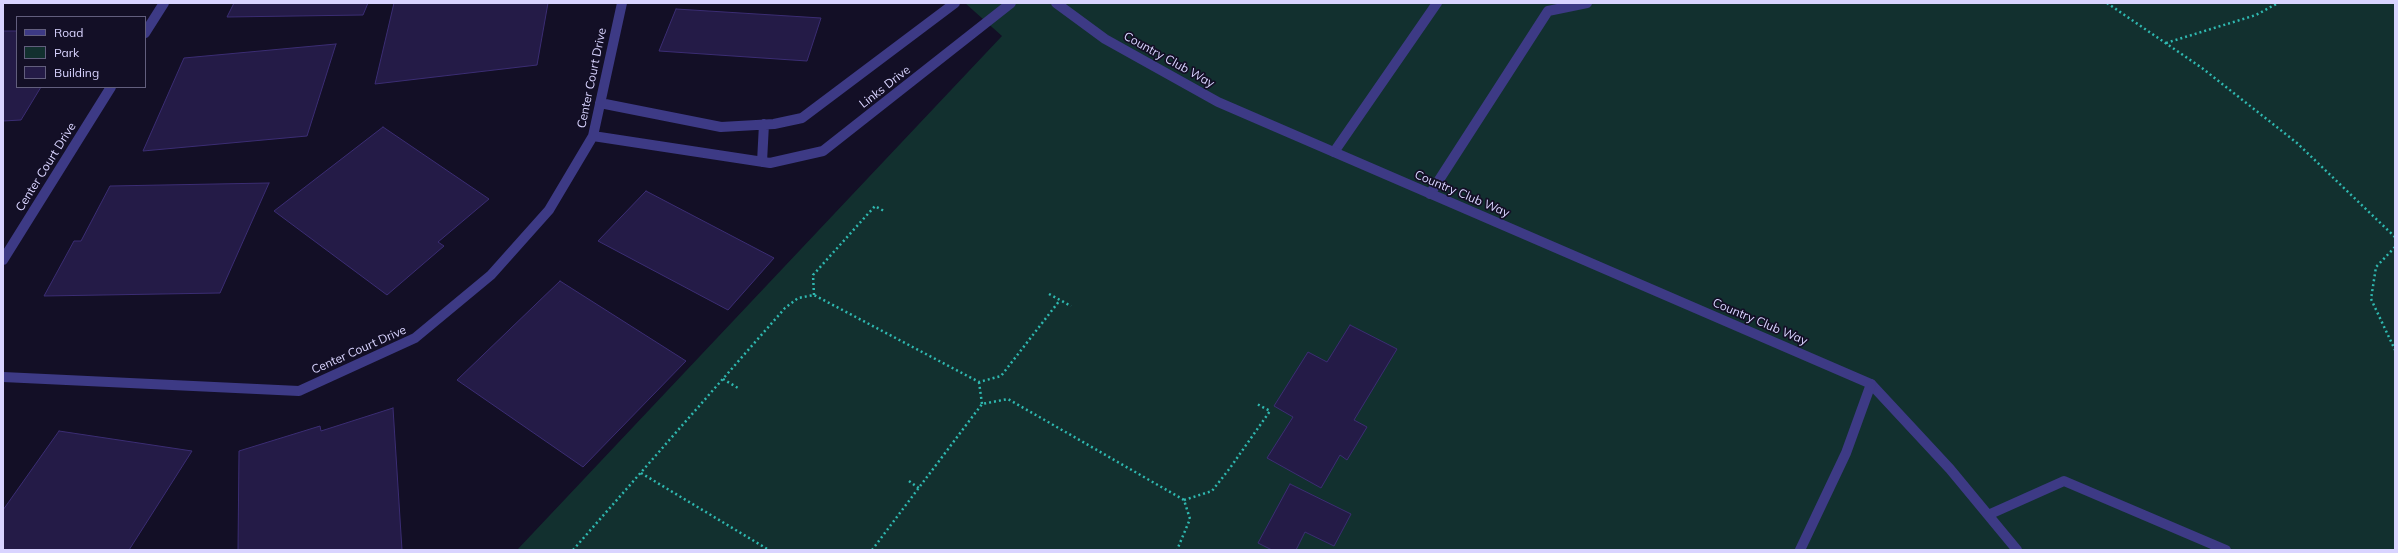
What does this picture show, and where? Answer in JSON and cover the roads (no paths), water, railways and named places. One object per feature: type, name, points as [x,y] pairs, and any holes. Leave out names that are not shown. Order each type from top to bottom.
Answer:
[{"type":"street","points":[[146,31],[164,3]]},
{"type":"street","name":"Center Court Drive","points":[[3,377],[299,391],[415,338],[491,275],[548,210],[592,136],[622,3]]},
{"type":"street","name":"Links Drive","points":[[600,103],[721,127],[764,124],[802,118],[956,3]]},
{"type":"street","name":"Links Drive","points":[[592,136],[770,163],[823,151],[1011,3]]},
{"type":"street","name":"Country Club Way","points":[[1056,3],[1105,38],[1218,102],[1871,384]]},
{"type":"street","points":[[1334,152],[1436,3]]},
{"type":"street","points":[[1430,194],[1549,7],[1587,3]]},
{"type":"street","name":"Center Court Drive","points":[[3,260],[110,88]]},
{"type":"street","points":[[762,162],[764,124]]},
{"type":"street","points":[[1800,550],[1846,453],[1871,384],[1950,469],[2017,550]]},
{"type":"street","points":[[1988,515],[2064,481],[2226,550]]}]
